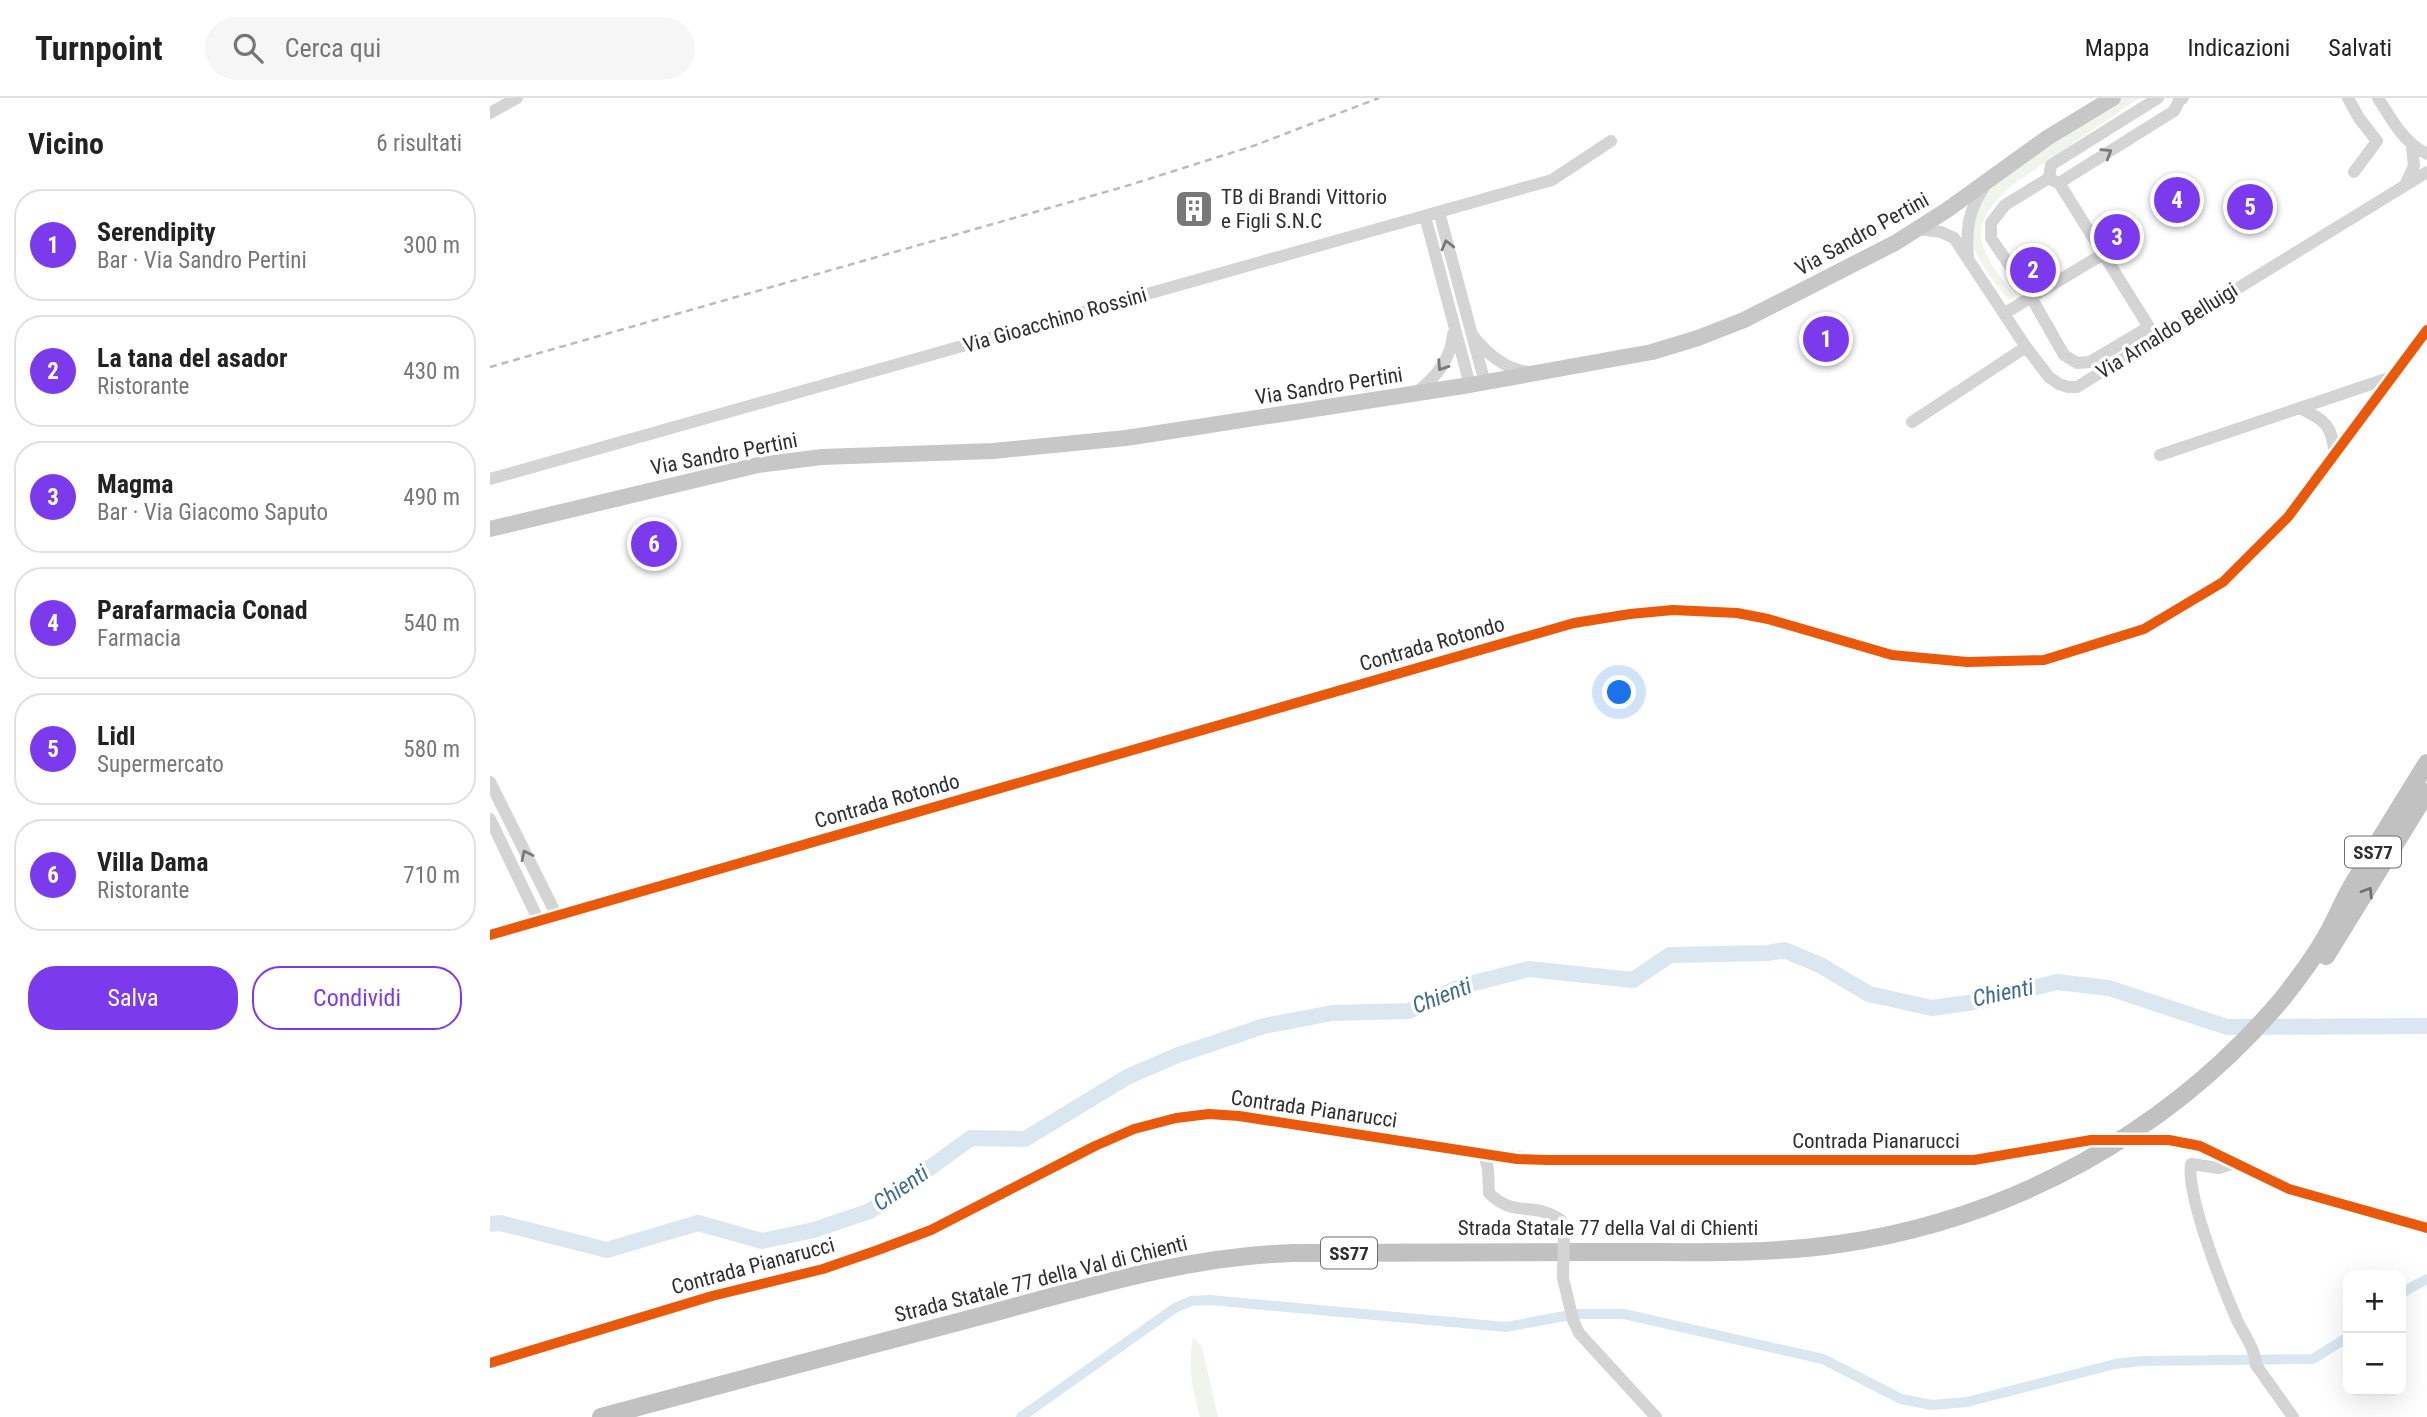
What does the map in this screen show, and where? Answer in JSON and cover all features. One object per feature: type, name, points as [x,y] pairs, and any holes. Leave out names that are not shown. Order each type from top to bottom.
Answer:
[{"type":"highway","name":"Strada Statale 77 della Val di Chienti","points":[[2326,946],[2348,892],[2427,763]]},
{"type":"highway","name":"Strada Statale 77 della Val di Chienti","points":[[601,1417],[1142,1273],[1228,1258],[1294,1253],[1754,1250],[1826,1245],[1883,1237],[1964,1215],[2018,1195],[2077,1167],[2154,1118],[2256,1036],[2294,1001],[2326,946],[2427,792]]},
{"type":"highway","name":"Strada Statale 77 della Val di Chienti","points":[[644,1417],[1146,1283],[1239,1267],[1294,1264],[1706,1262],[1792,1259],[1839,1255],[1927,1238],[1968,1226],[2034,1200],[2122,1153],[2193,1103],[2256,1036]]},
{"type":"main road","name":"Via Sandro Pertini","points":[[490,529],[758,465],[793,460],[1054,446],[1126,438],[1477,384],[1652,352],[1744,320],[1895,243],[1947,210],[2047,138],[2113,98]]},
{"type":"street","points":[[490,113],[517,98]]},
{"type":"street","points":[[2158,98],[2051,165],[2054,181],[2149,327],[2090,362],[2077,363],[2064,355],[2031,297],[1991,238],[1991,223],[2005,205],[2054,181],[2174,111],[2177,99]]},
{"type":"street","points":[[2348,98],[2377,141],[2354,172]]},
{"type":"street","points":[[2378,98],[2395,127],[2412,147],[2427,154]]},
{"type":"street","name":"Via Gioacchino Rossini","points":[[490,479],[1552,180],[1611,141]]},
{"type":"street","points":[[2406,183],[2414,166],[2412,147]]},
{"type":"street","name":"Via Arnaldo Belluigi","points":[[1947,210],[1954,238],[2026,347],[2049,377],[2059,384],[2077,387],[2427,172]]},
{"type":"street","name":"Via Arnaldo Belluigi","points":[[1968,258],[1966,230],[1973,203],[1989,180]]},
{"type":"street","points":[[1947,210],[1958,216],[1966,230]]},
{"type":"street","points":[[1439,212],[1469,330],[1477,384]]},
{"type":"street","points":[[1425,216],[1454,330],[1477,384]]},
{"type":"street","points":[[1918,229],[1941,232],[1954,238]]},
{"type":"street","points":[[2005,313],[2103,254]]},
{"type":"street","points":[[1441,282],[1456,278]]},
{"type":"street","points":[[1415,394],[1434,379],[1448,358],[1454,330]]},
{"type":"street","points":[[1469,330],[1482,347],[1500,362],[1523,372],[1543,373]]},
{"type":"street","name":"Contrada Rotondo","points":[[490,935],[1585,621],[1673,610],[1710,611],[1768,619],[1892,654],[1967,662],[2044,660],[2144,629],[2223,582],[2288,517],[2427,330]]},
{"type":"street","points":[[1912,422],[2026,347]]},
{"type":"street","points":[[2160,455],[2393,377]]},
{"type":"street","points":[[2300,408],[2320,419],[2332,433],[2335,455]]},
{"type":"street","points":[[490,782],[557,916]]},
{"type":"street","points":[[490,819],[539,921]]},
{"type":"street","name":"Contrada Pianarucci","points":[[490,1363],[712,1296],[823,1269],[878,1250],[931,1230],[1133,1129],[1176,1118],[1209,1114],[1239,1116],[1517,1159],[1559,1161],[1974,1160],[2091,1140]]},
{"type":"street","points":[[2169,1140],[2200,1146],[2289,1189],[2427,1228]]},
{"type":"street","points":[[1484,1154],[1489,1193],[1497,1201],[1510,1209],[1548,1211],[1560,1220],[1564,1235],[1563,1278],[1573,1320],[1579,1333],[1657,1417]]},
{"type":"street","points":[[2235,1163],[2219,1168],[2191,1164],[2191,1188],[2237,1321],[2255,1360],[2293,1417]]},
{"type":"shaded area","points":[[2123,98],[2139,98],[2015,183],[1987,213],[1981,239],[1992,265],[2015,297],[2008,300],[1981,263],[1972,240],[1975,217],[1986,196],[2005,175],[2028,156]]},
{"type":"shaded area","points":[[1193,1337],[1202,1347],[1218,1417],[1200,1417],[1192,1377]]},
{"type":"waterway","name":"Chienti","points":[[490,1224],[500,1223],[607,1250],[698,1223],[762,1241],[814,1230],[870,1211],[971,1138],[1025,1139],[1127,1077],[1178,1055],[1264,1026],[1332,1013],[1409,1011],[1462,986],[1529,969],[1633,980],[1670,955],[1768,953],[1784,950],[1820,965],[1869,994],[1932,1008],[1981,1001],[2057,982],[2109,988],[2227,1027],[2427,1026]]},
{"type":"waterway","points":[[2406,1290],[2427,1279]]},
{"type":"waterway","points":[[1021,1417],[1175,1308],[1191,1301],[1210,1300],[1506,1327],[1575,1314],[1624,1314],[1823,1359],[1901,1399],[1932,1405],[1967,1402],[2115,1364],[2142,1361],[2313,1359],[2343,1340]]},
{"type":"tunnel","points":[[2091,1140],[2169,1140]]},
{"type":"railway","points":[[490,367],[1123,187],[1253,146],[1379,98]]},
{"type":"cycle path","points":[[490,935],[1574,623],[1673,610],[1737,613],[1768,619],[1892,655],[1967,662],[2044,660],[2144,629],[2223,582],[2288,517],[2427,330]]},
{"type":"cycle path","points":[[490,1363],[712,1296],[823,1269],[878,1250],[931,1230],[1095,1146],[1134,1129],[1176,1118],[1209,1114],[1239,1116],[1517,1159],[1547,1160],[1974,1160],[2091,1140],[2169,1140],[2200,1146],[2289,1189],[2427,1228]]},
{"type":"place","name":"Parafarmacia Conad","points":[[2177,200]]},
{"type":"place","name":"Lidl","points":[[2250,207]]},
{"type":"place","name":"TB di Brandi Vittorio e Figli S.N.C","points":[[1194,209]]},
{"type":"place","name":"Magma","points":[[2117,237]]},
{"type":"place","name":"La tana del asador","points":[[2033,270]]},
{"type":"place","name":"Serendipity","points":[[1826,339]]},
{"type":"place","name":"Villa Dama","points":[[654,544]]}]
